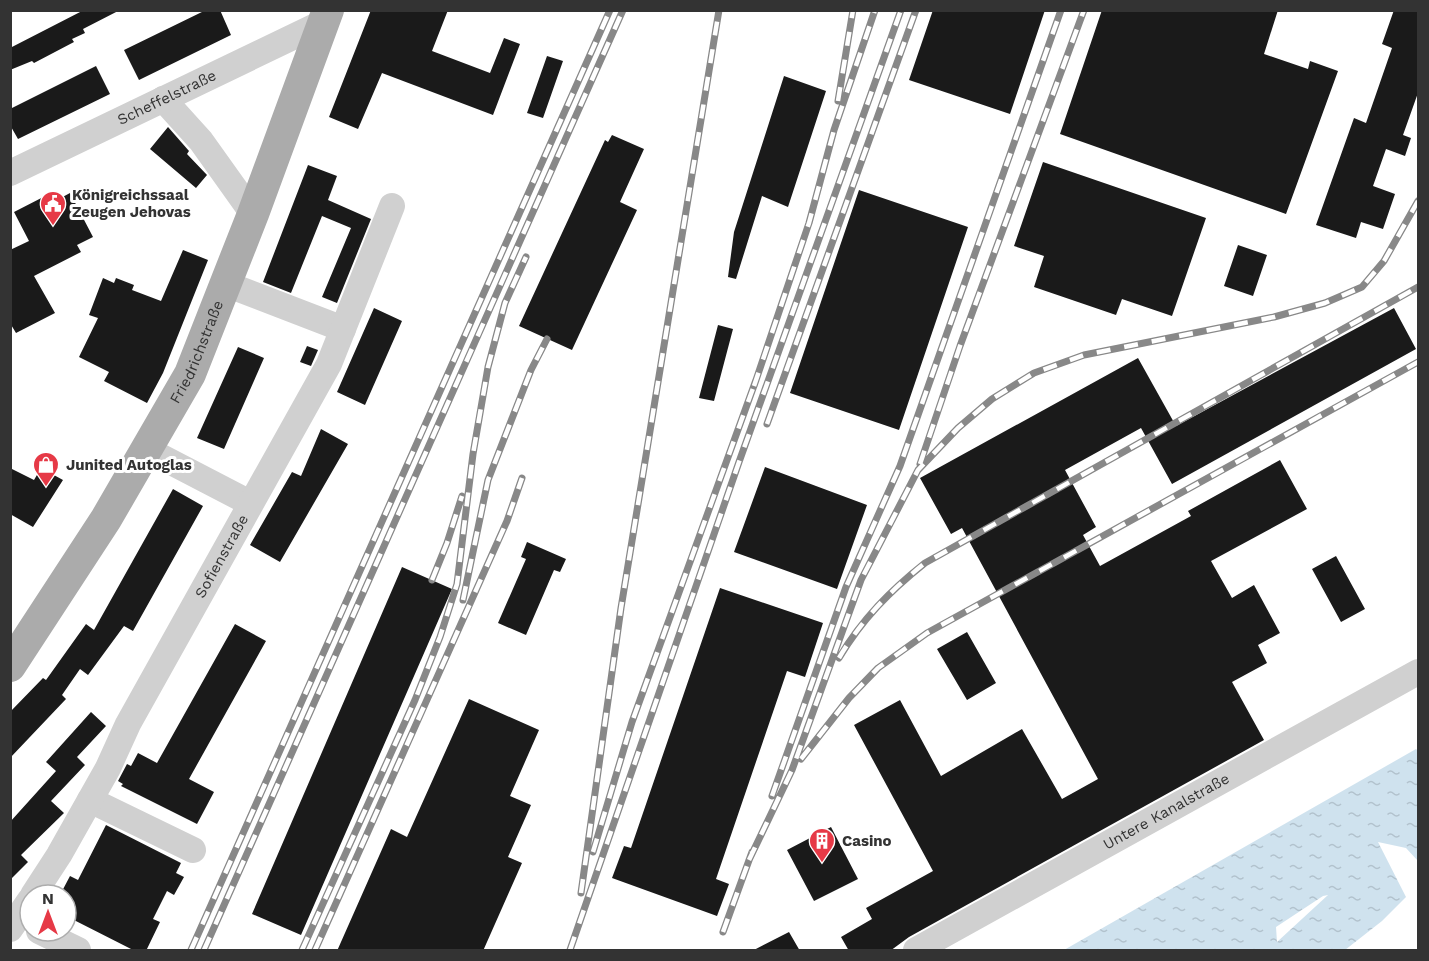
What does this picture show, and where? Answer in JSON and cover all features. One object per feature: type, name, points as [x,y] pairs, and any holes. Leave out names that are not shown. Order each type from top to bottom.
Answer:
[{"type":"main road","name":"Friedrichstraße","points":[[10,666],[106,519],[190,374],[253,214],[326,16]]},
{"type":"street","name":"Scheffelstraße","points":[[10,173],[163,99],[326,16]]},
{"type":"street","points":[[163,99],[201,141],[253,214]]},
{"type":"street","name":"Sofienstraße","points":[[40,883],[90,800],[128,724],[329,364],[392,206]]},
{"type":"street","points":[[226,284],[343,329]]},
{"type":"street","points":[[146,449],[250,503]]},
{"type":"street","name":"Untere Kanalstraße","points":[[916,951],[1419,672]]},
{"type":"street","points":[[90,800],[193,850]]},
{"type":"street","points":[[64,943],[78,951]]},
{"type":"water","points":[[1416,749],[1418,751],[1418,861],[1406,848],[1378,842],[1406,897],[1382,921],[1345,950],[1064,950]],"holes":[[[1328,895],[1277,942],[1276,927]]]},
{"type":"building","points":[[84,10],[120,10],[83,29],[85,33],[72,39],[74,42],[34,63],[32,61],[10,70],[10,48]]},
{"type":"building","points":[[206,10],[220,10],[231,35],[139,80],[124,50]]},
{"type":"building","points":[[371,10],[448,10],[432,51],[490,73],[504,38],[520,44],[493,115],[382,73],[358,129],[329,117]]},
{"type":"building","points":[[933,10],[1045,10],[1010,114],[909,80]]},
{"type":"building","points":[[1102,10],[1278,10],[1264,54],[1308,69],[1310,61],[1338,71],[1286,214],[1060,134]]},
{"type":"building","points":[[1394,10],[1419,10],[1419,90],[1403,135],[1411,138],[1405,156],[1386,149],[1373,186],[1395,194],[1383,229],[1361,222],[1356,238],[1316,225],[1354,118],[1366,123],[1392,48],[1382,44]]},
{"type":"building","points":[[547,56],[563,61],[543,118],[527,113]]},
{"type":"building","points":[[96,66],[110,94],[18,139],[10,125],[10,109]]},
{"type":"building","points":[[784,76],[826,91],[788,207],[762,196],[736,279],[728,277],[734,232]]},
{"type":"building","points":[[168,127],[189,151],[187,154],[207,175],[196,188],[150,149]]},
{"type":"building","points":[[612,135],[644,149],[620,202],[637,210],[572,350],[519,326],[605,140],[608,142]]},
{"type":"building","points":[[1043,162],[1206,218],[1172,316],[1122,299],[1116,315],[1034,287],[1044,256],[1014,246]]},
{"type":"building","points":[[308,165],[337,176],[328,200],[371,219],[337,303],[322,297],[351,228],[322,216],[291,293],[263,282]]},
{"type":"building","points":[[859,190],[968,227],[899,430],[790,393]]},
{"type":"building","points":[[53,192],[57,200],[70,193],[93,237],[77,245],[81,252],[34,276],[55,313],[16,333],[10,323],[10,250],[29,241],[14,212]]},
{"type":"building","points":[[1238,245],[1267,255],[1253,296],[1224,286]]},
{"type":"building","points":[[183,250],[208,260],[163,373],[147,403],[104,381],[109,372],[79,357],[98,318],[89,315],[103,278],[114,283],[116,278],[134,285],[132,290],[161,301]]},
{"type":"building","points":[[374,308],[402,321],[365,405],[337,392]]},
{"type":"building","points":[[1394,308],[1416,349],[1172,484],[1141,428],[1065,470],[1096,527],[1083,535],[1100,566],[1191,516],[1188,511],[1280,460],[1307,509],[1211,561],[1232,598],[1254,585],[1280,633],[1258,645],[1267,663],[1232,682],[1264,740],[909,937],[890,951],[849,951],[841,937],[872,919],[866,908],[933,871],[854,725],[900,700],[941,776],[1022,729],[1062,799],[1098,779],[962,528],[951,534],[920,478],[1138,358],[1176,426]]},
{"type":"building","points":[[718,325],[733,329],[714,401],[699,398]]},
{"type":"building","points":[[307,346],[318,350],[311,366],[300,362]]},
{"type":"building","points":[[238,347],[264,358],[224,449],[197,438]]},
{"type":"building","points":[[321,429],[348,444],[280,562],[250,545],[292,472],[301,476]]},
{"type":"building","points":[[765,467],[867,505],[837,589],[734,552]]},
{"type":"building","points":[[10,468],[34,480],[41,468],[63,480],[33,527],[10,514]]},
{"type":"building","points":[[173,489],[203,506],[133,631],[124,626],[88,675],[80,669],[62,695],[66,699],[10,758],[10,712],[43,678],[46,680],[86,624],[94,630]]},
{"type":"building","points":[[527,542],[566,559],[560,572],[554,570],[526,635],[498,623],[526,559],[521,557]]},
{"type":"building","points":[[1336,556],[1365,609],[1341,622],[1312,569]]},
{"type":"building","points":[[402,567],[452,589],[301,935],[252,914]]},
{"type":"building","points":[[720,588],[823,623],[805,677],[787,671],[716,879],[729,884],[717,916],[612,878],[624,846],[631,848]]},
{"type":"building","points":[[235,624],[266,641],[189,779],[214,792],[197,824],[121,786],[123,784],[118,781],[127,764],[131,766],[138,753],[157,763]]},
{"type":"building","points":[[967,632],[996,683],[967,700],[937,649]]},
{"type":"building","points":[[469,699],[539,730],[510,796],[531,805],[508,857],[522,863],[483,951],[337,951],[391,829],[407,837]]},
{"type":"building","points":[[91,712],[106,726],[77,757],[85,765],[51,801],[64,813],[21,855],[28,862],[10,880],[10,822],[56,771],[46,762]]},
{"type":"building","points":[[106,825],[181,863],[176,873],[184,877],[174,895],[167,891],[153,919],[160,922],[146,951],[135,951],[78,922],[78,883],[66,883],[70,876],[78,880]]},
{"type":"building","name":"Casino","points":[[831,827],[858,879],[814,901],[787,850]]},
{"type":"building","points":[[789,932],[800,951],[752,951]]},
{"type":"railway","points":[[191,950],[610,10]]},
{"type":"railway","points":[[204,950],[623,10]]},
{"type":"railway","points":[[581,893],[621,608],[719,10]]},
{"type":"railway","points":[[838,101],[853,10]]},
{"type":"railway","points":[[754,386],[809,223],[834,130],[875,10]]},
{"type":"railway","points":[[570,950],[739,462],[901,10]]},
{"type":"railway","points":[[767,424],[916,10]]},
{"type":"railway","points":[[772,796],[846,587],[900,466],[1061,10]]},
{"type":"railway","points":[[920,464],[960,346],[1084,10]]},
{"type":"railway","points":[[749,860],[792,770],[861,580],[918,470],[958,428],[992,399],[1034,373],[1084,355],[1274,317],[1325,303],[1362,287],[1384,261],[1418,201]]},
{"type":"railway","points":[[302,950],[415,700],[440,637],[457,584],[473,454],[488,367],[505,303],[526,257]]},
{"type":"railway","points":[[839,658],[857,631],[878,606],[925,563],[1418,287]]},
{"type":"railway","points":[[463,600],[488,480],[531,370],[547,339]]},
{"type":"railway","points":[[801,759],[849,698],[878,668],[927,633],[1418,362]]},
{"type":"railway","points":[[593,852],[632,722],[756,380]]},
{"type":"railway","points":[[315,950],[507,521],[522,478]]},
{"type":"railway","points":[[432,580],[462,496]]},
{"type":"railway","points":[[723,932],[752,852]]},
{"type":"place","name":"Königreichssaal Zeugen Jehovas","points":[[53,227]]},
{"type":"place","name":"Junited Autoglas","points":[[46,488]]},
{"type":"place","name":"Casino","points":[[822,864]]}]
